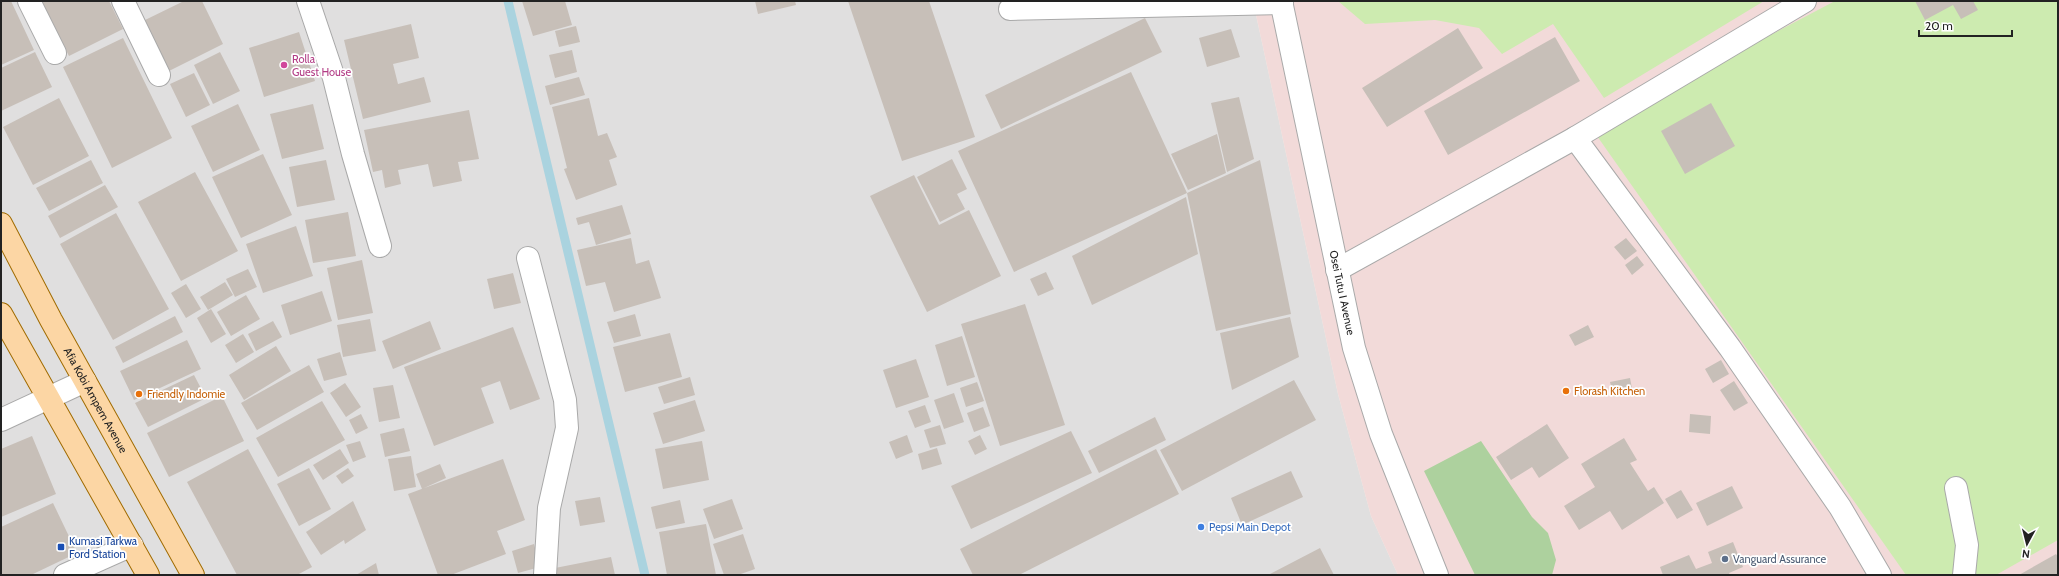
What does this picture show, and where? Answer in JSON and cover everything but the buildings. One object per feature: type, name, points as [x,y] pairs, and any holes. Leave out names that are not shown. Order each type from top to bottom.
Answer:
[{"type":"main road","name":"Afia Kobi Ampem Avenue","points":[[1,224],[85,380],[194,575]]},
{"type":"main road","points":[[1,314],[46,398],[148,575]]},
{"type":"street","points":[[29,1],[55,53]]},
{"type":"street","points":[[123,1],[159,75]]},
{"type":"street","points":[[308,1],[334,78],[353,154],[380,246]]},
{"type":"street","points":[[1337,270],[1574,138],[1805,1]]},
{"type":"street","points":[[1010,9],[1281,2]]},
{"type":"street","name":"Osei Tutu I Avenue","points":[[1281,2],[1354,348],[1381,434],[1438,575]]},
{"type":"street","points":[[1574,138],[1730,348],[1840,507],[1880,575]]},
{"type":"street","points":[[528,258],[564,400],[567,428],[549,508],[545,575]]},
{"type":"street","points":[[1,420],[85,380]]},
{"type":"street","points":[[1956,488],[1967,545],[1964,575]]},
{"type":"street","points":[[65,575],[132,545]]},
{"type":"shaded area","points":[[1,1],[1253,1],[1338,394],[1371,516],[1398,575],[1,575]]},
{"type":"shaded area","points":[[1253,1],[2058,1],[2058,575],[1398,575],[1371,516],[1338,394]]},
{"type":"green space","points":[[1338,1],[1764,1],[1604,98],[1553,24],[1502,54],[1479,28],[1435,20],[1365,24]]},
{"type":"green space","points":[[1835,1],[2058,1],[2058,540],[1996,575],[1906,575],[1597,136],[1738,52]]},
{"type":"green space","points":[[1481,441],[1532,517],[1548,533],[1556,560],[1552,575],[1475,575],[1424,471]]},
{"type":"waterway","points":[[508,1],[645,575]]},
{"type":"place","name":"Rolla Guest House","points":[[284,65]]},
{"type":"place","name":"Florash Kitchen","points":[[1566,391]]},
{"type":"place","name":"Friendly Indomie","points":[[139,394]]},
{"type":"place","name":"Pepsi Main Depot","points":[[1201,527]]},
{"type":"place","name":"Kumasi Tarkwa Ford Station","points":[[61,547]]},
{"type":"place","name":"Vanguard Assurance","points":[[1725,559]]}]
